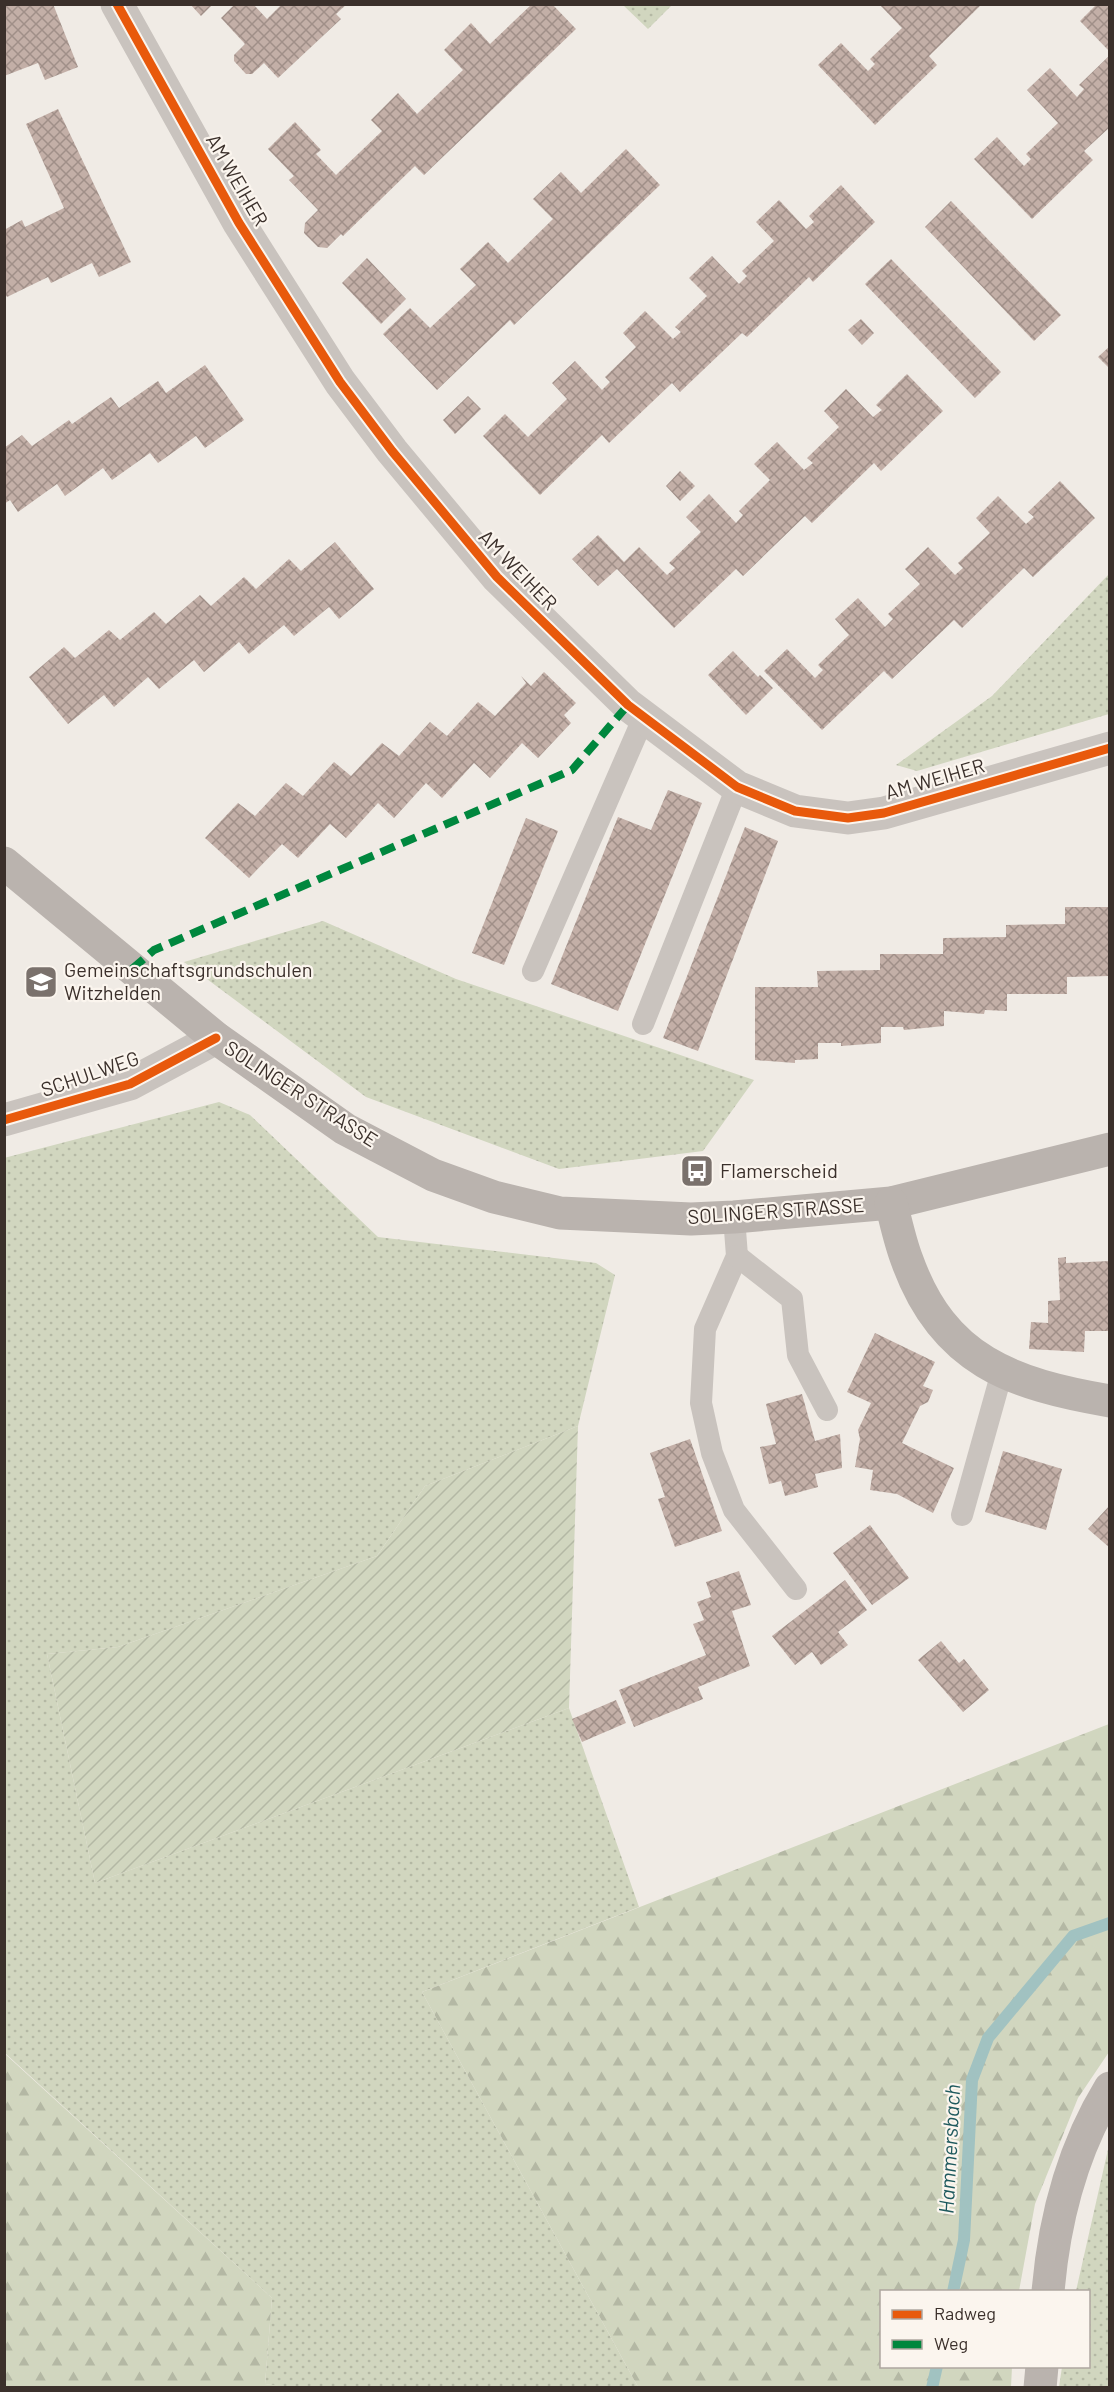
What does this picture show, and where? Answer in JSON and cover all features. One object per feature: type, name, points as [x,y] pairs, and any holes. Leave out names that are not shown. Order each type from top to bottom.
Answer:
[{"type":"main road","name":"SOLINGER STRASSE","points":[[4,863],[216,1038],[345,1129],[433,1175],[494,1197],[560,1213],[692,1220],[734,1217],[891,1203],[1110,1149]]},
{"type":"main road","points":[[891,1203],[907,1261],[938,1322],[972,1356],[1002,1372],[1041,1387],[1110,1401]]},
{"type":"main road","points":[[1048,2290],[1060,2211],[1075,2161],[1096,2111],[1110,2088]]},
{"type":"main road","points":[[1040,2388],[1042,2368]]},
{"type":"street","name":"AM WEIHER","points":[[117,4],[239,223],[340,381],[392,451],[497,577],[644,719],[737,787],[795,811],[848,818],[884,813],[1110,748]]},
{"type":"street","name":"SCHULWEG","points":[[4,1120],[130,1084],[216,1038]]},
{"type":"lane","points":[[533,971],[644,719]]},
{"type":"lane","points":[[643,1024],[737,787]]},
{"type":"lane","points":[[734,1217],[737,1256],[705,1329],[701,1403],[712,1453],[734,1510],[796,1589]]},
{"type":"lane","points":[[737,1256],[792,1299],[798,1355],[827,1410]]},
{"type":"lane","points":[[962,1515],[1002,1372]]},
{"type":"green space","points":[[623,5],[672,5],[648,29]]},
{"type":"green space","points":[[1109,574],[1109,714],[917,771],[896,765],[992,696]]},
{"type":"green space","points":[[323,921],[456,979],[754,1080],[703,1151],[559,1169],[366,1097],[184,962]]},
{"type":"green space","points":[[219,1102],[250,1115],[378,1237],[596,1263],[615,1275],[578,1426],[425,1486],[377,1556],[118,1647],[47,1654],[95,1883],[569,1708],[639,1907],[422,1992],[638,2387],[292,2388],[265,2384],[272,2298],[5,2053],[4,1158]]},
{"type":"green space","points":[[578,1426],[569,1708],[95,1883],[47,1654],[118,1647],[377,1556],[425,1486]]},
{"type":"green space","points":[[1109,1724],[1109,2052],[1078,2098],[1035,2204],[1019,2290],[880,2290],[880,2368],[1012,2368],[1011,2387],[638,2387],[422,1992]]},
{"type":"green space","points":[[4,2053],[272,2298],[265,2384],[292,2387],[5,2387]]},
{"type":"green space","points":[[1109,2145],[1109,2387],[1059,2387],[1062,2368],[1090,2368],[1090,2290],[1076,2290]]},
{"type":"building","points":[[4,4],[53,4],[78,67],[45,80],[38,63],[4,76]]},
{"type":"building","points":[[190,4],[213,4],[201,16]]},
{"type":"building","points":[[235,4],[253,4],[267,19],[282,4],[347,4],[336,14],[341,19],[278,78],[264,63],[252,74],[246,74],[234,61],[234,55],[245,44],[221,18]]},
{"type":"building","points":[[532,4],[552,4],[576,29],[424,175],[415,166],[343,236],[341,234],[327,248],[318,247],[304,233],[305,223],[318,210],[289,180],[294,176],[268,149],[295,122],[321,150],[316,154],[336,175],[382,131],[371,120],[398,93],[417,114],[463,70],[444,50],[471,23],[490,44]]},
{"type":"building","points":[[879,4],[982,4],[929,56],[937,65],[875,125],[818,65],[841,43],[868,71],[875,64],[870,59],[902,28]]},
{"type":"building","points":[[1097,4],[1110,5],[1110,52],[1080,21]]},
{"type":"building","points":[[1110,55],[1110,127],[1084,151],[1093,160],[1032,219],[974,159],[997,137],[1024,166],[1031,159],[1026,154],[1058,123],[1027,90],[1050,68],[1077,97],[1084,89],[1079,85]]},
{"type":"building","points":[[58,109],[131,262],[99,277],[92,263],[51,283],[48,277],[7,297],[4,293],[4,230],[22,220],[25,227],[64,208],[26,124]]},
{"type":"building","points":[[626,149],[660,185],[514,325],[510,320],[437,390],[383,334],[410,308],[430,328],[476,285],[460,269],[488,242],[508,263],[553,219],[533,199],[561,172],[581,193]]},
{"type":"building","points":[[841,185],[875,222],[813,282],[809,277],[747,337],[742,333],[680,392],[672,383],[609,443],[602,435],[540,495],[483,436],[505,414],[528,437],[567,399],[552,383],[575,361],[602,390],[610,382],[605,377],[636,347],[623,333],[645,311],[673,339],[681,332],[675,327],[707,296],[689,278],[712,256],[739,284],[747,276],[742,271],[774,241],[756,222],[779,200],[806,229],[814,222],[809,216]]},
{"type":"building","points":[[951,201],[1061,315],[1034,341],[925,227]]},
{"type":"building","points":[[367,258],[406,299],[381,324],[342,283]]},
{"type":"building","points":[[891,259],[1001,372],[975,398],[865,284]]},
{"type":"building","points":[[861,319],[874,333],[862,345],[848,330]]},
{"type":"building","points":[[1110,346],[1110,369],[1098,357]]},
{"type":"building","points":[[205,365],[244,420],[205,448],[196,436],[158,463],[150,453],[112,480],[103,468],[65,496],[57,484],[18,512],[10,500],[4,504],[4,448],[22,435],[32,446],[69,420],[72,424],[111,397],[119,408],[158,381],[166,393]]},
{"type":"building","points":[[907,374],[943,411],[881,471],[874,463],[812,523],[805,516],[743,576],[736,569],[674,628],[617,569],[598,586],[572,559],[598,535],[624,562],[639,547],[667,575],[675,568],[669,563],[701,532],[686,517],[709,494],[736,523],[743,515],[739,511],[770,480],[754,464],[777,442],[804,470],[813,463],[807,458],[839,427],[824,411],[846,389],[873,417],[882,410],[876,405]]},
{"type":"building","points":[[468,396],[481,409],[455,434],[443,420]]},
{"type":"building","points":[[680,471],[695,486],[680,501],[666,486]]},
{"type":"building","points":[[1060,481],[1095,518],[1033,577],[1024,568],[962,628],[954,620],[892,679],[884,671],[822,730],[764,671],[787,649],[815,678],[823,670],[818,665],[849,635],[835,619],[858,598],[885,627],[893,619],[888,614],[920,584],[905,569],[928,547],[955,575],[963,568],[958,563],[990,533],[976,518],[998,496],[1026,524],[1034,517],[1028,512]]},
{"type":"building","points":[[335,542],[374,589],[339,619],[329,607],[294,636],[284,625],[249,654],[239,642],[204,672],[194,660],[159,689],[148,677],[114,707],[104,695],[68,724],[29,677],[64,647],[75,658],[109,630],[120,640],[154,612],[166,624],[200,595],[211,606],[244,577],[256,589],[289,559],[301,571]]},
{"type":"building","points":[[733,651],[758,677],[760,675],[773,688],[746,715],[708,675]]},
{"type":"building","points":[[544,672],[576,703],[564,715],[571,723],[538,758],[522,743],[490,778],[474,763],[442,798],[426,783],[394,818],[378,803],[346,838],[330,824],[298,858],[282,844],[249,878],[205,838],[238,803],[255,816],[286,783],[303,796],[334,762],[351,776],[382,743],[399,756],[430,722],[447,736],[478,702],[495,716],[526,683],[521,676],[531,686]]},
{"type":"building","points":[[668,790],[702,803],[618,1011],[551,984],[618,817],[651,830]]},
{"type":"building","points":[[526,818],[558,831],[504,965],[472,953]]},
{"type":"building","points":[[745,827],[778,841],[698,1051],[663,1038]]},
{"type":"building","points":[[1065,907],[1110,907],[1110,976],[1067,977],[1067,994],[1007,994],[1007,1011],[985,1010],[984,1014],[944,1011],[944,1026],[904,1030],[903,1027],[881,1027],[881,1043],[841,1046],[841,1043],[818,1043],[818,1059],[795,1060],[795,1063],[755,1060],[755,987],[818,987],[817,971],[880,970],[880,954],[943,954],[943,938],[1006,937],[1006,925],[1065,924]]},
{"type":"building","points":[[1066,1257],[1066,1263],[1110,1261],[1110,1331],[1085,1331],[1084,1352],[1029,1349],[1031,1322],[1048,1323],[1048,1301],[1060,1300],[1058,1258]]},
{"type":"building","points":[[875,1333],[935,1362],[923,1386],[933,1390],[928,1402],[920,1406],[902,1443],[954,1468],[933,1513],[897,1494],[870,1490],[873,1470],[855,1467],[860,1439],[858,1430],[871,1403],[847,1392]]},
{"type":"building","points":[[802,1394],[815,1441],[840,1434],[842,1468],[815,1474],[818,1487],[785,1496],[781,1481],[769,1484],[760,1447],[776,1444],[766,1404]]},
{"type":"building","points":[[690,1439],[722,1531],[675,1547],[658,1499],[665,1497],[650,1453]]},
{"type":"building","points":[[1003,1451],[1062,1469],[1046,1530],[985,1512]]},
{"type":"building","points":[[1110,1505],[1110,1548],[1088,1529]]},
{"type":"building","points":[[870,1525],[909,1578],[872,1605],[833,1553]]},
{"type":"building","points":[[739,1571],[751,1605],[732,1611],[750,1666],[698,1687],[703,1699],[634,1727],[619,1690],[706,1655],[693,1624],[704,1620],[697,1602],[711,1597],[706,1582]]},
{"type":"building","points":[[845,1580],[867,1610],[838,1632],[848,1645],[821,1665],[812,1652],[795,1665],[772,1636]]},
{"type":"building","points":[[941,1641],[959,1663],[964,1659],[989,1690],[963,1712],[918,1660]]},
{"type":"building","points":[[616,1700],[626,1723],[582,1742],[572,1719]]},
{"type":"waterway","name":"Hammersbach","points":[[953,2290],[964,2240],[972,2080],[988,2038],[1073,1936],[1110,1923]]},
{"type":"waterway","name":"Hammersbach","points":[[932,2388],[937,2368]]},
{"type":"marked path","points":[[132,969],[154,950],[572,770],[628,705]]},
{"type":"cycle path","points":[[117,4],[239,223],[340,382],[392,451],[497,577],[628,705],[737,787],[795,811],[848,818],[884,813],[1110,748]]},
{"type":"cycle path","points":[[4,1120],[130,1084],[216,1038]]},
{"type":"place","name":"Gemeinschaftsgrundschulen Witzhelden","points":[[41,982]]},
{"type":"place","name":"Flamerscheid","points":[[697,1171]]}]
